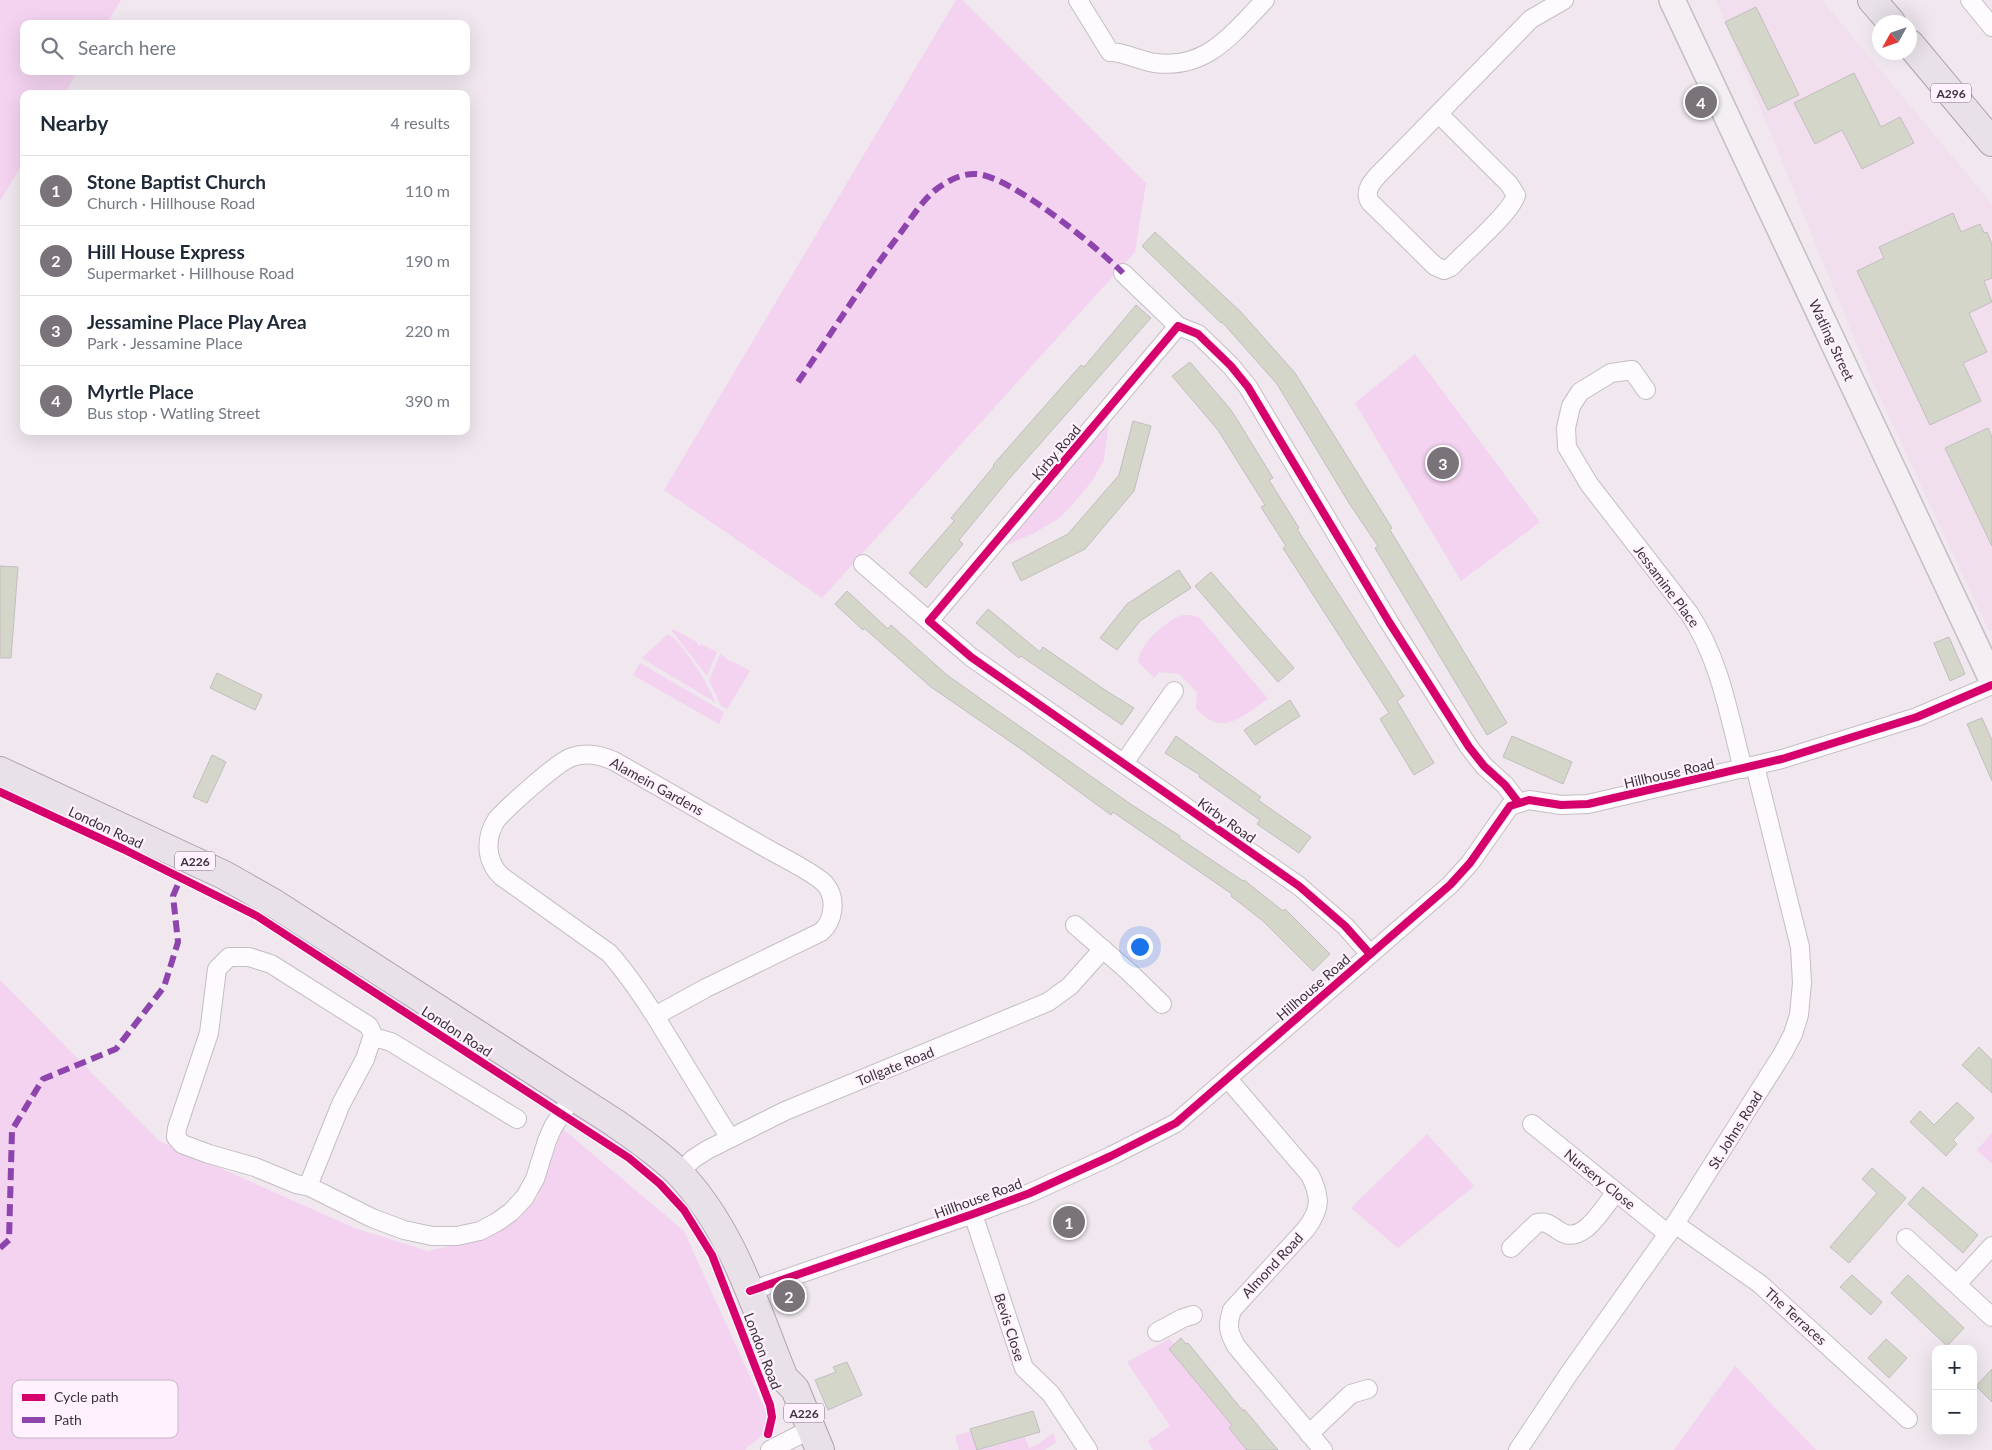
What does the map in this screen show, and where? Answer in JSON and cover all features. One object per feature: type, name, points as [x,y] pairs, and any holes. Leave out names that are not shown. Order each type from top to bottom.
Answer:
[{"type":"main road","name":"Watling Street","points":[[1672,0],[1992,680]]},
{"type":"main road","points":[[1872,0],[1885,15]]},
{"type":"main road","name":"A296","points":[[1917,52],[1992,142]]},
{"type":"main road","name":"London Road","points":[[0,771],[224,875],[275,904],[574,1096],[644,1144],[678,1173],[703,1202],[723,1234],[750,1291],[784,1378],[779,1397],[807,1441]]},
{"type":"street","points":[[1078,0],[1110,52],[1118,52],[1146,61],[1170,64],[1188,61],[1212,52],[1265,0]]},
{"type":"street","points":[[1439,114],[1510,184],[1516,195],[1512,203],[1494,223],[1451,267],[1444,270],[1435,266],[1368,200],[1367,195],[1371,184],[1531,19],[1564,0]]},
{"type":"street","points":[[1970,0],[1992,27]]},
{"type":"street","points":[[1124,273],[1178,326],[1198,334],[1240,377],[1256,399],[1389,622],[1469,747],[1484,766],[1505,785],[1518,802]]},
{"type":"street","name":"Kirby Road","points":[[929,621],[1178,326]]},
{"type":"street","name":"Jessamine Place","points":[[1646,390],[1632,370],[1611,373],[1580,392],[1571,406],[1566,428],[1567,447],[1589,484],[1702,632],[1712,655],[1749,767]]},
{"type":"street","name":"Kirby Road","points":[[863,564],[971,657],[1299,886],[1345,926],[1370,954]]},
{"type":"street","name":"Hillhouse Road","points":[[750,1291],[1030,1193],[1156,1134],[1184,1117],[1460,875],[1478,852],[1504,812],[1518,802],[1528,800],[1561,805],[1588,804],[1749,767],[1907,720],[1992,685]]},
{"type":"street","points":[[1124,763],[1174,691]]},
{"type":"street","name":"Alamein Gardens","points":[[655,1016],[706,988],[821,932],[829,923],[832,914],[829,894],[822,882],[787,860],[614,760],[594,755],[573,757],[558,766],[497,819],[490,835],[489,857],[492,865],[501,876],[609,953],[622,968],[655,1016],[730,1138]]},
{"type":"street","name":"St. Johns Road","points":[[1518,1450],[1568,1375],[1671,1229],[1783,1053],[1793,1034],[1799,1014],[1802,983],[1800,947],[1749,767]]},
{"type":"street","points":[[1075,925],[1162,1004]]},
{"type":"street","name":"Tollgate Road","points":[[678,1173],[693,1159],[730,1138],[817,1098],[1048,1002],[1059,996],[1070,986],[1103,949]]},
{"type":"street","points":[[308,1186],[341,1104],[365,1059],[373,1039],[373,1031],[369,1026],[271,964],[254,958],[230,956],[217,969],[209,1033],[177,1128],[176,1137],[182,1144],[255,1167],[296,1184],[308,1186],[372,1218],[412,1232],[444,1237],[457,1236],[480,1231],[505,1217],[525,1197],[535,1179],[550,1135],[574,1096]]},
{"type":"street","points":[[373,1039],[392,1042],[517,1119]]},
{"type":"street","name":"Almond Road","points":[[1228,1079],[1310,1175],[1318,1191],[1318,1205],[1314,1218],[1232,1310],[1228,1322],[1229,1333],[1236,1346],[1323,1450]]},
{"type":"street","name":"Nursery Close","points":[[1532,1124],[1616,1192],[1671,1229]]},
{"type":"street","points":[[1510,1248],[1537,1223],[1542,1222],[1548,1222],[1565,1235],[1574,1236],[1588,1227],[1616,1192]]},
{"type":"street","name":"Bevis Close","points":[[973,1214],[1024,1368],[1051,1394],[1088,1450]]},
{"type":"street","name":"The Terraces","points":[[1671,1229],[1760,1284],[1908,1418]]},
{"type":"street","points":[[1906,1238],[1992,1317]]},
{"type":"street","points":[[1957,1284],[1992,1246]]},
{"type":"street","points":[[1157,1332],[1183,1318],[1193,1315]]},
{"type":"street","points":[[1309,1434],[1351,1394],[1368,1389]]},
{"type":"street","points":[[770,1450],[807,1441]]},
{"type":"shaded area","points":[[0,0],[121,0],[108,20],[20,20],[20,75],[76,75],[66,90],[20,90],[20,168],[0,201]]},
{"type":"shaded area","points":[[956,0],[962,0],[1146,183],[1135,252],[822,598],[664,490]]},
{"type":"shaded area","points":[[1716,0],[1822,0],[1992,204],[1992,630],[1989,631],[1868,372]]},
{"type":"shaded area","points":[[1415,354],[1540,522],[1461,581],[1355,403]]},
{"type":"shaded area","points":[[1111,406],[1104,460],[1092,481],[1073,504],[1058,519],[1034,533],[987,554]]},
{"type":"shaded area","points":[[1189,615],[1199,617],[1268,699],[1238,719],[1219,723],[1206,718],[1196,709],[1197,692],[1179,674],[1159,672],[1154,678],[1138,662],[1139,655],[1147,642],[1159,630],[1177,617]]},
{"type":"shaded area","points":[[673,629],[697,642],[700,646],[701,644],[717,652],[707,676],[672,631]]},
{"type":"shaded area","points":[[668,634],[681,645],[695,665],[715,702],[643,659]]},
{"type":"shaded area","points":[[720,654],[727,658],[727,660],[750,671],[727,709],[721,706],[709,680]]},
{"type":"shaded area","points":[[640,663],[724,712],[719,724],[633,675]]},
{"type":"shaded area","points":[[0,980],[159,1141],[357,1229],[428,1251],[489,1237],[537,1198],[563,1129],[684,1231],[768,1416],[765,1431],[745,1450],[0,1450]]},
{"type":"shaded area","points":[[525,1085],[535,1085],[558,1100],[556,1106]]},
{"type":"shaded area","points":[[576,1112],[654,1165],[655,1174],[636,1158],[571,1115]]},
{"type":"shaded area","points":[[1992,1133],[1992,1164],[1977,1150]]},
{"type":"shaded area","points":[[1427,1134],[1474,1186],[1398,1248],[1351,1208]]},
{"type":"shaded area","points":[[1169,1339],[1174,1344],[1169,1349],[1225,1417],[1228,1419],[1243,1407],[1245,1410],[1230,1422],[1233,1425],[1229,1428],[1236,1437],[1260,1450],[1153,1450],[1148,1441],[1170,1426],[1127,1362]]},
{"type":"shaded area","points":[[1735,1366],[1816,1450],[1674,1450]]},
{"type":"shaded area","points":[[971,1431],[977,1450],[959,1450],[955,1436]]},
{"type":"shaded area","points":[[1053,1433],[1056,1442],[1045,1450],[981,1450],[1025,1437],[1029,1448]]},
{"type":"building","points":[[1756,7],[1799,95],[1768,110],[1725,22]]},
{"type":"building","points":[[1854,73],[1881,127],[1900,117],[1914,143],[1862,169],[1842,130],[1815,144],[1794,103]]},
{"type":"building","points":[[1953,213],[1961,232],[1980,224],[1984,233],[1987,232],[1992,244],[1992,278],[1984,281],[1992,302],[1969,313],[1987,352],[1963,363],[1981,401],[1930,425],[1857,271],[1884,258],[1879,247]]},
{"type":"building","points":[[1155,232],[1241,312],[1295,373],[1392,528],[1390,530],[1507,723],[1487,735],[1375,548],[1378,546],[1349,503],[1277,384],[1222,322],[1142,246]]},
{"type":"building","points":[[1136,305],[1151,318],[1009,479],[959,540],[963,544],[926,588],[909,573],[954,521],[951,518],[993,465],[1081,365],[1084,367]]},
{"type":"building","points":[[1190,362],[1231,410],[1273,478],[1269,480],[1299,528],[1297,529],[1404,696],[1397,701],[1434,763],[1414,775],[1380,719],[1389,713],[1283,548],[1286,546],[1261,507],[1265,505],[1218,430],[1172,376]]},
{"type":"building","points":[[1133,421],[1151,426],[1134,491],[1085,549],[1021,581],[1012,563],[1068,534],[1119,475]]},
{"type":"building","points":[[1988,428],[1992,437],[1992,546],[1945,448]]},
{"type":"building","points":[[0,566],[18,567],[11,658],[0,658]]},
{"type":"building","points":[[1179,570],[1191,588],[1140,621],[1117,650],[1100,638],[1127,604]]},
{"type":"building","points":[[1211,572],[1294,668],[1278,682],[1195,586]]},
{"type":"building","points":[[847,591],[888,629],[891,625],[947,675],[1132,805],[1180,836],[1179,838],[1244,880],[1283,911],[1285,909],[1330,954],[1313,971],[1263,921],[1231,896],[1232,894],[1113,812],[1111,815],[1021,749],[931,687],[835,604]]},
{"type":"building","points":[[988,609],[1040,652],[1043,647],[1134,708],[1122,725],[1021,656],[1019,658],[976,623]]},
{"type":"building","points":[[1949,637],[1965,674],[1950,681],[1934,643]]},
{"type":"building","points":[[217,673],[262,695],[255,710],[210,688]]},
{"type":"building","points":[[1290,700],[1300,716],[1255,745],[1244,730]]},
{"type":"building","points":[[1982,718],[1992,740],[1992,781],[1967,724]]},
{"type":"building","points":[[1176,736],[1261,797],[1258,800],[1311,837],[1299,853],[1257,824],[1260,820],[1199,777],[1200,775],[1165,753]]},
{"type":"building","points":[[1512,736],[1572,762],[1563,784],[1503,757]]},
{"type":"building","points":[[212,755],[226,762],[207,803],[193,797]]},
{"type":"building","points":[[1979,1047],[1992,1060],[1992,1093],[1962,1065]]},
{"type":"building","points":[[1957,1102],[1974,1118],[1953,1140],[1957,1144],[1946,1156],[1910,1122],[1920,1111],[1934,1125]]},
{"type":"building","points":[[1872,1168],[1906,1198],[1849,1263],[1830,1247],[1877,1193],[1862,1179]]},
{"type":"building","points":[[1923,1187],[1978,1235],[1963,1253],[1908,1204]]},
{"type":"building","points":[[1852,1275],[1882,1302],[1871,1315],[1840,1287]]},
{"type":"building","points":[[1908,1275],[1964,1328],[1946,1345],[1891,1293]]},
{"type":"building","points":[[1181,1338],[1186,1344],[1188,1343],[1243,1411],[1245,1410],[1278,1450],[1247,1450],[1229,1428],[1232,1425],[1169,1349]]},
{"type":"building","points":[[1886,1339],[1907,1358],[1889,1378],[1868,1358]]},
{"type":"building","points":[[847,1362],[862,1395],[828,1410],[815,1380],[836,1372],[833,1367]]},
{"type":"building","points":[[1992,1369],[1992,1402],[1977,1387]]},
{"type":"building","points":[[1033,1411],[1040,1432],[977,1450],[970,1429]]},
{"type":"marked path","points":[[798,382],[873,271],[922,204],[938,188],[961,176],[977,174],[992,178],[1011,187],[1075,231],[1123,273]]},
{"type":"marked path","points":[[0,1248],[9,1240],[12,1130],[43,1079],[116,1049],[164,987],[178,942],[173,896],[181,877]]},
{"type":"cycle path","points":[[1370,954],[1345,926],[1299,886],[971,657],[929,621],[1178,326],[1198,334],[1231,366],[1248,387],[1389,622],[1469,747],[1484,766],[1505,785],[1518,802]]},
{"type":"cycle path","points":[[750,1291],[1030,1193],[1111,1156],[1176,1123],[1450,885],[1470,863],[1510,806],[1529,800],[1561,805],[1588,804],[1782,759],[1917,717],[1992,685]]},
{"type":"cycle path","points":[[0,792],[123,849],[257,916],[629,1158],[660,1184],[684,1210],[712,1255],[770,1405],[772,1417],[768,1434]]},
{"type":"place","name":"Myrtle Place","points":[[1701,102]]},
{"type":"place","name":"Jessamine Place Play Area","points":[[1443,463]]},
{"type":"place","name":"Stone Baptist Church","points":[[1069,1222]]},
{"type":"place","name":"Hill House Express","points":[[789,1296]]}]
